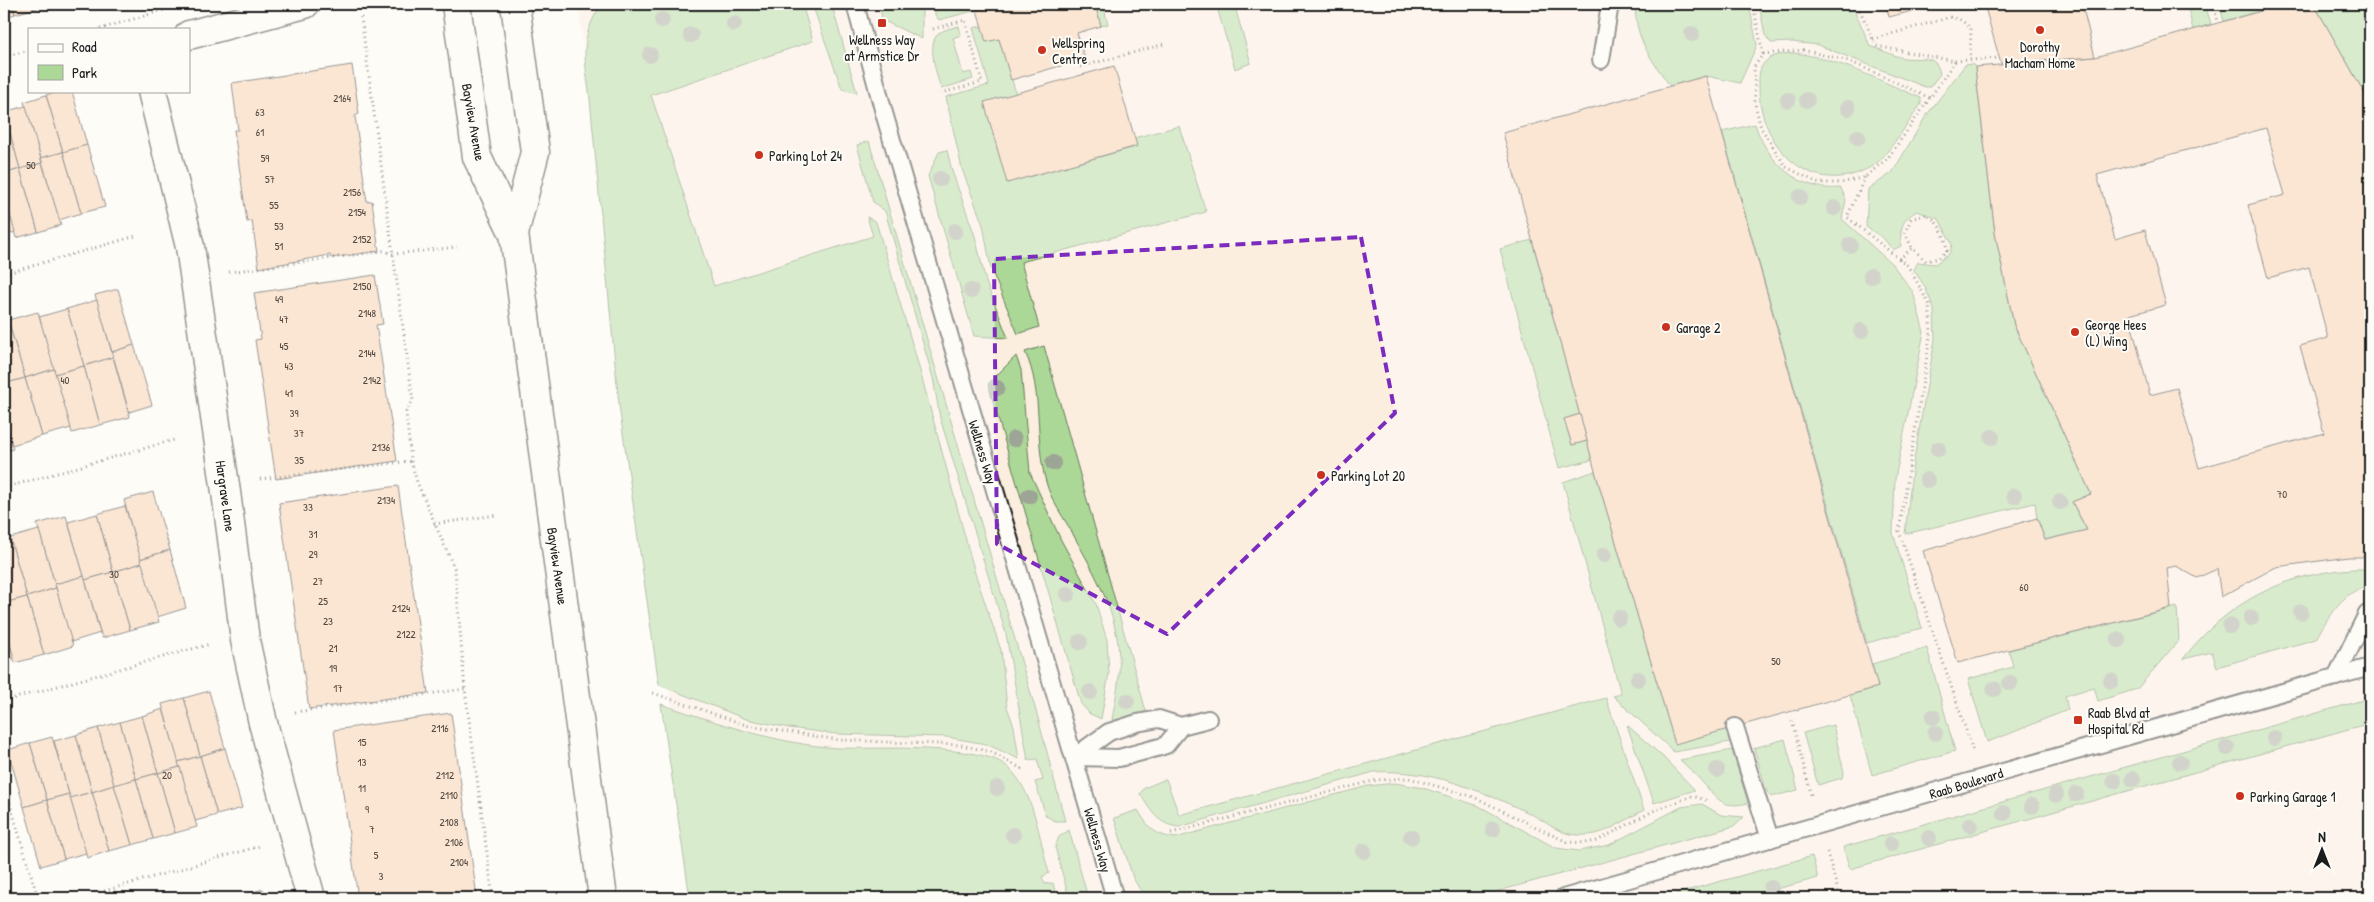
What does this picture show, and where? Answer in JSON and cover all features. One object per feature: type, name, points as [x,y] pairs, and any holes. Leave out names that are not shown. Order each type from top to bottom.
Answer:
[{"type":"main road","points":[[190,35],[305,4]]},
{"type":"main road","name":"Bayview Avenue","points":[[456,4],[477,157],[514,234],[603,898]]},
{"type":"main road","name":"Bayview Avenue","points":[[514,234],[535,152],[515,4]]},
{"type":"main road","name":"Hargrave Lane","points":[[152,92],[190,247],[247,650],[263,724],[311,898]]},
{"type":"lane","name":"Wellness Way","points":[[855,4],[892,141],[1115,898]]},
{"type":"lane","points":[[1601,60],[1610,4]]},
{"type":"lane","points":[[2336,676],[2367,614],[2370,613]]},
{"type":"lane","name":"Raab Boulevard","points":[[1562,898],[2370,667]]},
{"type":"lane","points":[[1074,757],[1109,732],[1137,724],[1159,719],[1181,726],[1208,719]]},
{"type":"lane","points":[[1074,757],[1119,758],[1160,747],[1166,745],[1181,726]]},
{"type":"lane","points":[[1735,727],[1770,839]]},
{"type":"path","points":[[1753,4],[1763,54],[1754,67],[1755,104],[1761,128],[1786,166],[1818,183],[1841,183],[1865,177],[1888,158],[1955,61]]},
{"type":"path","points":[[1857,4],[1876,46],[1955,61],[1999,58]]},
{"type":"path","points":[[2213,4],[2218,22]]},
{"type":"path","points":[[104,28],[170,9]]},
{"type":"path","points":[[361,17],[413,401],[406,412],[411,461],[417,482],[455,570],[465,689],[493,898]]},
{"type":"path","points":[[1873,39],[1951,17],[1961,20],[1971,28],[1970,59]]},
{"type":"path","points":[[934,29],[964,20],[982,82],[938,94]]},
{"type":"path","points":[[1080,67],[1165,44]]},
{"type":"path","points":[[4,57],[28,50]]},
{"type":"path","points":[[1763,54],[1803,50],[1849,61],[1930,98]]},
{"type":"path","points":[[1865,177],[1847,218],[1908,266],[1929,304],[1931,331],[1899,531],[1981,778]]},
{"type":"path","points":[[1927,214],[1938,224],[1946,240],[1947,251],[1938,258],[1926,261],[1912,248],[1906,233],[1911,219],[1927,214]]},
{"type":"path","points":[[4,274],[136,236]]},
{"type":"path","points":[[226,272],[383,251],[394,254],[457,247]]},
{"type":"path","points":[[1899,259],[1912,248]]},
{"type":"path","points":[[4,488],[174,440]]},
{"type":"path","points":[[254,480],[411,461]]},
{"type":"path","points":[[434,524],[496,515]]},
{"type":"path","points":[[4,701],[211,644]]},
{"type":"path","points":[[294,712],[465,689]]},
{"type":"path","points":[[653,693],[749,726],[839,740],[961,745],[991,752],[1024,770]]},
{"type":"path","points":[[1171,833],[1377,780],[1409,778],[1474,797],[1567,842],[1576,843],[1597,841],[1653,810],[1692,796],[1709,800]]},
{"type":"path","points":[[4,784],[38,898]]},
{"type":"path","points":[[80,898],[262,845]]},
{"type":"highlighted area","points":[[1361,237],[1395,413],[1167,634],[997,544],[994,259]]},
{"type":"shaded area","points":[[578,4],[2370,4],[2370,898],[697,898]]},
{"type":"green space","points":[[602,4],[802,4],[813,41],[651,95],[714,286],[873,236],[867,217],[876,222],[917,360],[975,573],[1001,650],[1007,707],[1014,726],[1019,759],[986,744],[947,737],[836,734],[789,728],[746,719],[659,685],[619,405],[585,61],[586,39],[589,28]]},
{"type":"green space","points":[[812,4],[831,4],[857,93],[842,89]]},
{"type":"green space","points":[[880,4],[922,4],[922,39],[882,20]]},
{"type":"green space","points":[[935,4],[988,4],[989,7],[939,20],[935,15]]},
{"type":"green space","points":[[1095,4],[1103,4],[1108,24],[1101,26]]},
{"type":"green space","points":[[1216,4],[1234,4],[1251,63],[1235,69]]},
{"type":"green space","points":[[1635,4],[1749,4],[1757,45],[1740,83],[1706,76],[1670,86],[1645,48],[1638,28]]},
{"type":"green space","points":[[1759,4],[1852,4],[1870,46],[1904,58],[1932,60],[1938,67],[1940,74],[1930,87],[1925,87],[1818,45],[1792,42],[1771,43],[1765,35]]},
{"type":"green space","points":[[2187,4],[2205,4],[2211,24],[2193,30]]},
{"type":"green space","points":[[2219,4],[2259,4],[2261,11],[2224,21]]},
{"type":"green space","points":[[2314,4],[2370,4],[2370,103]]},
{"type":"green space","points":[[959,26],[961,35],[953,38],[963,74],[971,72],[973,79],[941,89],[934,61],[934,40],[941,32]]},
{"type":"green space","points":[[982,26],[999,39],[1016,93],[1007,182],[1136,147],[1134,138],[1179,126],[1206,212],[1021,262],[1039,327],[1018,334],[991,269],[983,225],[962,169],[946,97],[989,85],[973,28]]},
{"type":"green space","points":[[1794,53],[1843,65],[1921,98],[1921,104],[1877,163],[1855,174],[1833,177],[1813,174],[1796,164],[1781,150],[1769,131],[1762,110],[1759,74],[1765,62],[1771,57]]},
{"type":"green space","points":[[1972,64],[1975,67],[1995,233],[2014,325],[2091,494],[2072,502],[2087,530],[2045,540],[2037,518],[2035,503],[1905,534],[1912,471],[1935,339],[1934,309],[1925,287],[1914,270],[1918,262],[1935,264],[1950,253],[1952,244],[1939,219],[1917,211],[1903,225],[1901,230],[1901,246],[1893,250],[1883,238],[1866,227],[1868,189],[1892,173],[1926,116],[1965,65]]},
{"type":"green space","points":[[1755,124],[1760,138],[1768,151],[1787,172],[1798,180],[1812,185],[1826,188],[1841,188],[1846,200],[1842,219],[1892,264],[1913,292],[1924,332],[1895,479],[1893,533],[1922,628],[1867,643],[1722,132]]},
{"type":"green space","points":[[869,141],[1038,718],[1065,821],[1055,821],[1046,816],[1035,782],[1043,780],[1037,759],[1028,760],[1006,634],[940,418],[933,378],[885,211],[873,202],[857,145]]},
{"type":"green space","points":[[947,150],[952,171],[975,236],[986,282],[1008,338],[974,336],[928,176],[939,152]]},
{"type":"green space","points":[[1532,240],[1580,414],[1564,419],[1572,445],[1587,441],[1592,460],[1559,468],[1500,249]]},
{"type":"green space","points":[[1044,346],[1146,711],[1123,719],[1112,720],[1119,664],[1114,624],[1104,594],[1090,565],[1051,496],[1042,466],[1035,383],[1025,352]]},
{"type":"green space","points":[[1016,356],[1021,370],[1030,473],[1061,540],[1096,604],[1107,640],[1109,673],[1101,719],[1090,714],[1081,704],[988,384]]},
{"type":"green space","points":[[1595,471],[1675,743],[1726,729],[1730,742],[1674,752],[1613,696],[1621,694],[1563,482]]},
{"type":"green space","points":[[2352,569],[2370,569],[2370,585],[2352,593],[2337,606],[2316,639],[2217,667],[2212,652],[2183,659],[2218,622],[2237,607],[2257,595],[2302,577]]},
{"type":"green space","points":[[2177,607],[2179,640],[2137,689],[2098,701],[2094,687],[2065,696],[2068,710],[1987,742],[1968,679],[2013,667],[2009,650]]},
{"type":"green space","points":[[1927,648],[1955,751],[1872,775],[1850,695],[1878,687],[1872,664]]},
{"type":"green space","points":[[1606,698],[1644,810],[1610,829],[1596,834],[1578,835],[1562,832],[1527,812],[1471,788],[1434,777],[1395,772],[1374,772],[1179,827],[1160,820],[1140,794],[1144,788],[1166,779],[1179,815]]},
{"type":"green space","points":[[2370,698],[2370,723],[1850,869],[1843,847]]},
{"type":"green space","points":[[661,704],[748,732],[815,746],[838,748],[914,748],[957,751],[992,758],[1009,768],[1025,790],[1035,817],[1049,873],[1042,877],[1045,884],[1053,883],[1057,898],[690,898]]},
{"type":"green space","points":[[1627,725],[1663,757],[1695,790],[1654,803]]},
{"type":"green space","points":[[1833,725],[1844,772],[1842,778],[1818,785],[1803,733]]},
{"type":"green space","points":[[1785,739],[1798,790],[1771,797],[1767,792],[1754,748]]},
{"type":"green space","points":[[1732,750],[1748,803],[1740,805],[1722,802],[1680,760]]},
{"type":"green space","points":[[1395,783],[1423,788],[1479,806],[1556,848],[1579,851],[1609,845],[1681,807],[1702,804],[1721,815],[1744,817],[1735,826],[1473,898],[1145,898],[1133,878],[1114,818],[1138,810],[1152,829],[1162,835],[1175,838],[1368,786]]},
{"type":"green space","points":[[1069,830],[1088,898],[1069,898],[1055,847],[1059,837]]},
{"type":"green space","points":[[1812,856],[1818,878],[1743,898],[1660,898]]},
{"type":"building","points":[[4,4],[12,4],[15,14],[4,18]]},
{"type":"building","points":[[12,4],[39,4],[40,7],[15,14]]},
{"type":"building","points":[[102,4],[123,4],[104,9]]},
{"type":"building","name":"Wellspring Centre","points":[[988,4],[1095,4],[1101,26],[1077,33],[1085,59],[1011,80],[999,39],[986,42],[977,10],[989,7]]},
{"type":"building","points":[[1886,4],[1939,4],[1889,17]]},
{"type":"building","name":"Dorothy Macham Home","points":[[1984,4],[2082,4],[2095,57],[2001,64]]},
{"type":"building","name":"George Hees (L) Wing","points":[[2259,4],[2314,4],[2370,103],[2370,557],[2348,557],[2276,567],[2221,597],[2217,569],[2197,578],[2176,566],[2167,568],[2171,608],[1958,663],[1923,551],[2037,518],[2045,540],[2087,530],[2072,502],[2091,494],[2014,325],[1995,233],[1975,67],[2095,57],[2261,11]],"holes":[[[2266,128],[2285,195],[2248,205],[2268,278],[2309,267],[2328,338],[2300,346],[2324,433],[2199,468],[2177,388],[2150,395],[2129,315],[2166,305],[2145,230],[2115,239],[2097,175]]]},
{"type":"building","points":[[352,65],[359,114],[355,116],[367,202],[372,201],[379,251],[331,258],[330,255],[259,268],[252,221],[247,222],[234,130],[238,130],[232,83]]},
{"type":"building","points":[[1114,66],[1137,146],[1007,183],[984,102]]},
{"type":"building","name":"Garage 2","points":[[1706,76],[1878,687],[1675,744],[1595,471],[1503,133]]},
{"type":"building","points":[[56,92],[72,92],[87,145],[63,152],[46,95]]},
{"type":"building","points":[[46,95],[63,152],[41,158],[24,102]]},
{"type":"building","points":[[26,106],[42,163],[20,169],[4,112]]},
{"type":"building","points":[[4,112],[20,169],[4,174]]},
{"type":"building","points":[[87,145],[105,207],[81,213],[63,152]]},
{"type":"building","points":[[63,152],[81,213],[59,220],[41,158]]},
{"type":"building","points":[[42,163],[61,225],[38,232],[20,169]]},
{"type":"building","points":[[20,169],[38,232],[16,238],[4,194],[4,174]]},
{"type":"building","points":[[4,194],[15,232],[4,236]]},
{"type":"building","points":[[375,275],[383,324],[376,325],[397,461],[276,479],[255,340],[261,339],[254,293]]},
{"type":"building","points":[[118,289],[134,345],[112,352],[95,295]]},
{"type":"building","points":[[97,300],[113,357],[84,366],[67,309]]},
{"type":"building","points":[[67,309],[84,366],[55,374],[39,317]]},
{"type":"building","points":[[38,312],[54,369],[25,378],[8,320]]},
{"type":"building","points":[[8,320],[25,378],[4,384],[4,321]]},
{"type":"building","points":[[134,345],[152,405],[129,412],[112,352]]},
{"type":"building","points":[[113,357],[130,417],[100,425],[84,366]]},
{"type":"building","points":[[84,366],[100,425],[72,433],[55,374]]},
{"type":"building","points":[[54,369],[71,428],[42,436],[25,378]]},
{"type":"building","points":[[25,378],[42,436],[12,445],[4,416],[4,384]]},
{"type":"building","points":[[1580,414],[1587,441],[1572,445],[1564,419]]},
{"type":"building","points":[[4,416],[13,449],[4,452]]},
{"type":"building","points":[[398,486],[428,693],[309,709],[279,503]]},
{"type":"building","points":[[153,492],[170,550],[140,559],[124,500]]},
{"type":"building","points":[[125,506],[142,563],[113,572],[97,514]]},
{"type":"building","points":[[97,514],[113,572],[85,580],[68,522]]},
{"type":"building","points":[[66,516],[84,576],[55,584],[37,524]]},
{"type":"building","points":[[39,530],[56,588],[27,597],[10,538]]},
{"type":"building","points":[[10,538],[27,597],[4,603],[4,540]]},
{"type":"building","points":[[170,550],[186,608],[157,617],[140,559]]},
{"type":"building","points":[[142,563],[159,622],[130,630],[113,572]]},
{"type":"building","points":[[113,572],[130,630],[102,638],[85,580]]},
{"type":"building","points":[[84,576],[100,633],[71,642],[55,584]]},
{"type":"building","points":[[56,588],[73,646],[44,655],[27,597]]},
{"type":"building","points":[[27,597],[44,655],[15,663],[4,623],[4,603]]},
{"type":"building","points":[[4,623],[14,658],[4,662]]},
{"type":"building","points":[[209,691],[225,748],[200,756],[184,698]]},
{"type":"building","points":[[184,698],[200,756],[178,762],[162,704]]},
{"type":"building","points":[[163,709],[180,767],[158,773],[142,716]]},
{"type":"building","points":[[451,713],[477,897],[358,898],[334,730]]},
{"type":"building","points":[[142,716],[158,773],[136,779],[120,722]]},
{"type":"building","points":[[120,722],[136,779],[114,785],[98,728]]},
{"type":"building","points":[[98,728],[114,785],[92,792],[76,735]]},
{"type":"building","points":[[76,735],[92,792],[70,798],[54,741]]},
{"type":"building","points":[[52,737],[69,794],[47,800],[30,743]]},
{"type":"building","points":[[30,743],[47,800],[24,807],[8,750]]},
{"type":"building","points":[[225,748],[242,808],[217,815],[200,756]]},
{"type":"building","points":[[200,756],[217,815],[195,821],[178,762]]},
{"type":"building","points":[[180,767],[197,827],[175,833],[158,773]]},
{"type":"building","points":[[158,773],[175,833],[153,839],[136,779]]},
{"type":"building","points":[[136,779],[153,839],[132,845],[114,785]]},
{"type":"building","points":[[114,785],[132,845],[109,851],[92,792]]},
{"type":"building","points":[[92,792],[109,851],[87,858],[70,798]]},
{"type":"building","points":[[69,794],[86,853],[64,859],[47,800]]},
{"type":"building","points":[[47,800],[64,859],[41,866],[24,807]]},
{"type":"building","points":[[263,889],[266,898],[241,898],[240,896]]},
{"type":"place","name":"Wellness Way at Armstice Dr","points":[[882,23]]},
{"type":"place","name":"Dorothy Macham Home","points":[[2040,30]]},
{"type":"place","name":"Wellspring Centre","points":[[1042,50]]},
{"type":"place","name":"Parking Lot 24","points":[[759,155]]},
{"type":"place","name":"Garage 2","points":[[1666,327]]},
{"type":"place","name":"George Hees (L) Wing","points":[[2075,332]]},
{"type":"place","name":"Parking Lot 20","points":[[1321,475]]},
{"type":"place","name":"Raab Blvd at Hospital Rd","points":[[2078,720]]},
{"type":"place","name":"Parking Garage 1","points":[[2240,796]]}]
